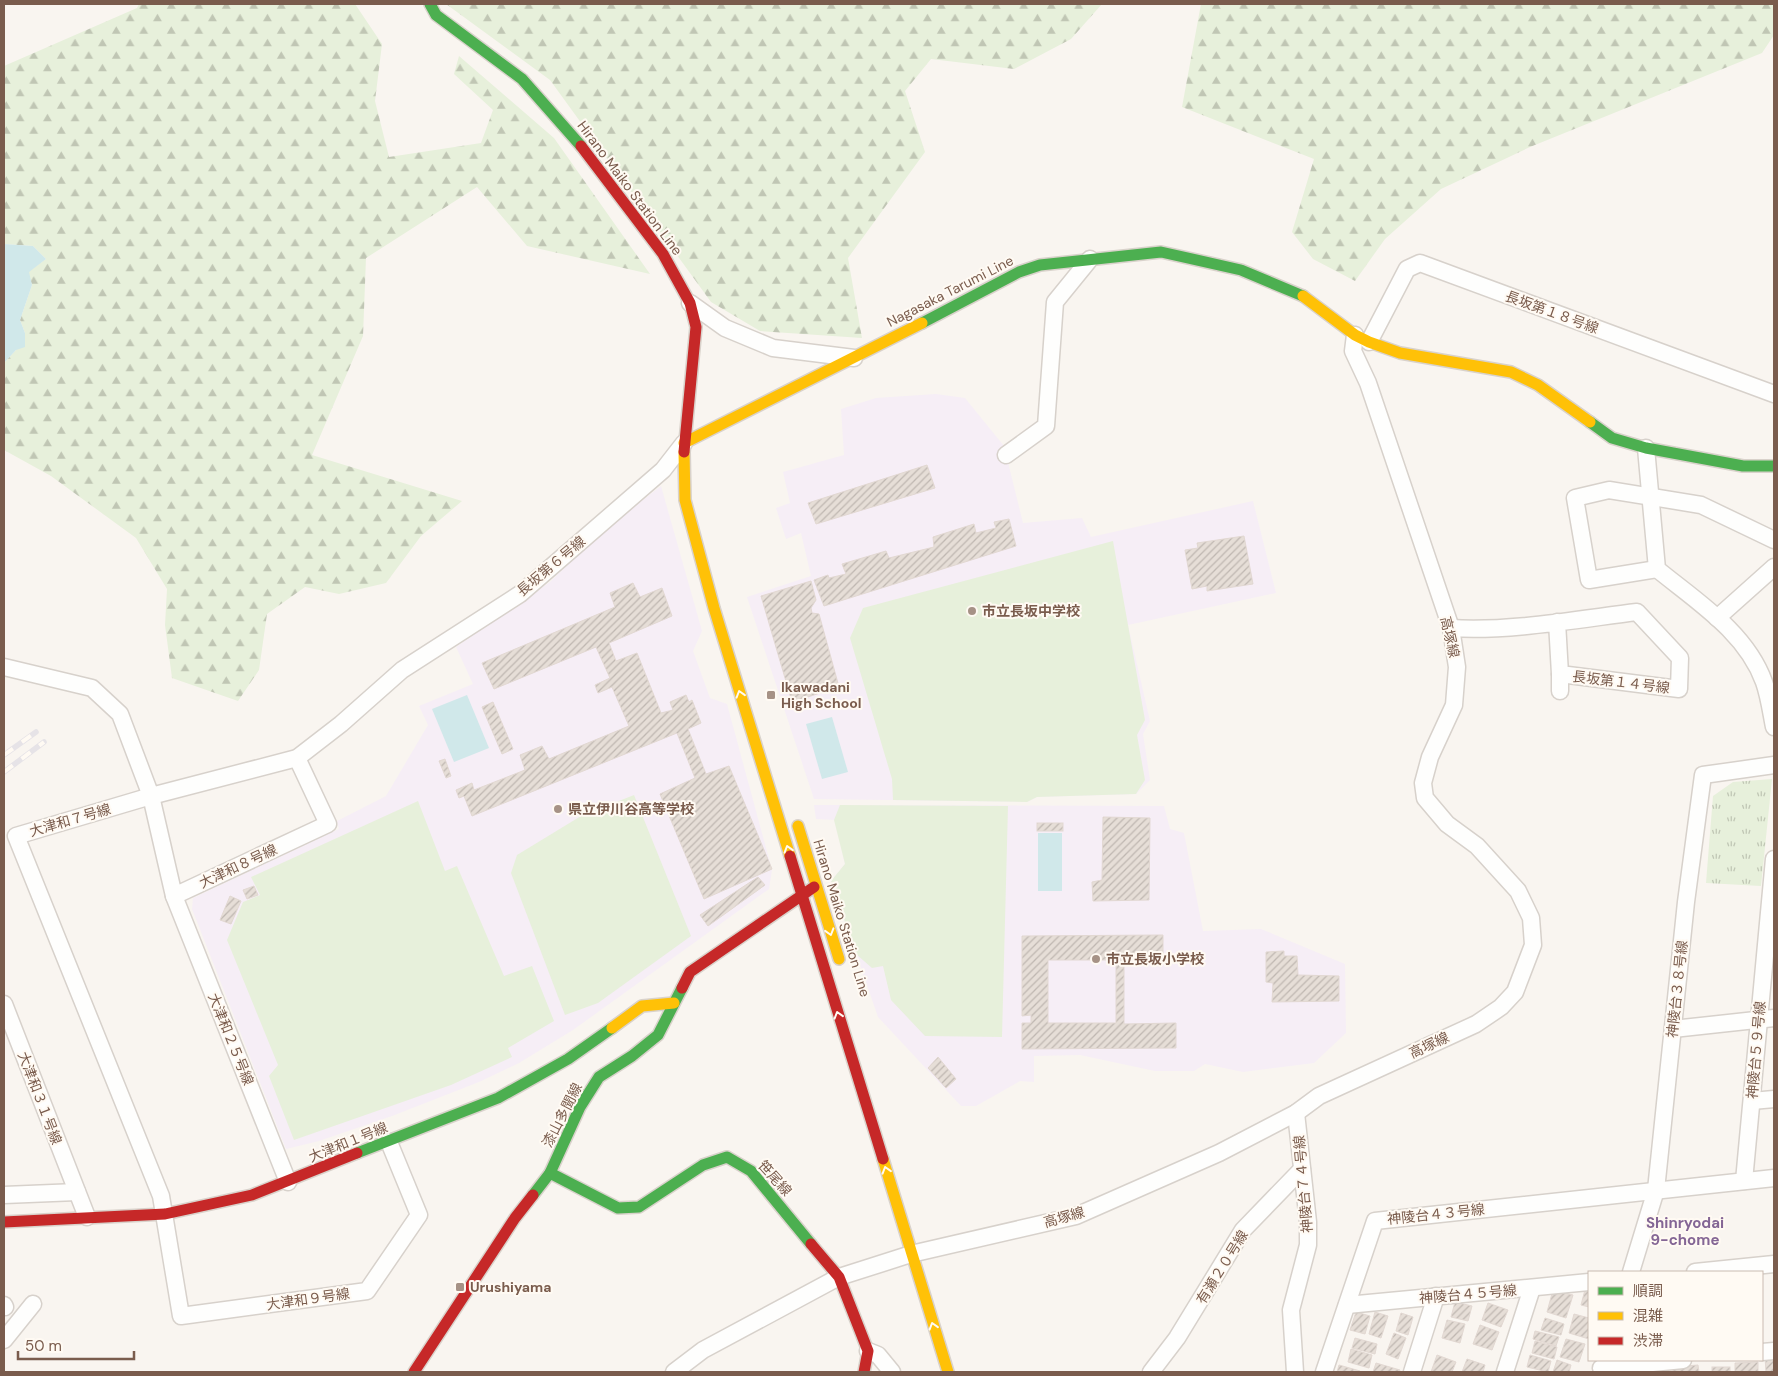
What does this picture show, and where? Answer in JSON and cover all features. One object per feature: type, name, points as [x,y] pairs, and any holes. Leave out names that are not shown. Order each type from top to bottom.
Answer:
[{"type":"main road","name":"Hirano Maiko Station Line","points":[[430,4],[436,15],[522,79],[577,141],[663,254],[690,303],[696,327],[684,443],[683,476],[685,500],[714,608],[802,896],[923,1252],[948,1372]]},
{"type":"main road","name":"Nagasaka Tarumi Line","points":[[684,443],[854,358],[1019,272],[1040,265],[1161,252],[1241,270],[1300,294],[1362,339],[1400,353],[1511,372],[1538,385],[1612,438],[1646,448],[1743,466],[1774,466]]},
{"type":"main road","name":"Hirano Maiko Station Line","points":[[683,476],[716,566]]},
{"type":"main road","name":"Hirano Maiko Station Line","points":[[793,810],[842,970]]},
{"type":"main road","name":"漆山多聞線","points":[[414,1372],[515,1218],[550,1173],[580,1107],[599,1077],[632,1056],[658,1035],[690,972],[816,886]]},
{"type":"main road","name":"大津和１号線","points":[[4,1222],[165,1214],[252,1195],[498,1098],[568,1059],[642,1006],[674,1003]]},
{"type":"main road","name":"笹尾線","points":[[550,1173],[618,1208],[638,1207],[703,1165],[727,1157],[751,1171],[839,1276],[868,1351]]},
{"type":"main road","points":[[864,1372],[868,1351]]},
{"type":"street","points":[[1006,455],[1046,426],[1055,302],[1090,260]]},
{"type":"street","name":"長坂第１８号線","points":[[1362,339],[1406,269],[1420,263],[1774,394]]},
{"type":"street","points":[[690,303],[725,328],[773,348],[854,358]]},
{"type":"street","name":"高塚線","points":[[674,1372],[703,1350],[839,1276],[923,1252],[1076,1216],[1219,1153],[1296,1113],[1319,1096],[1476,1024],[1501,1007],[1515,992],[1533,945],[1531,918],[1518,891],[1477,846],[1447,824],[1425,798],[1423,783],[1430,757],[1454,705],[1457,667],[1451,628],[1368,383],[1353,351],[1362,339]]},
{"type":"street","name":"長坂第６号線","points":[[402,670],[520,594],[663,470],[684,443]]},
{"type":"street","points":[[1646,448],[1652,497],[1657,569],[1717,618],[1748,650],[1769,681],[1774,727]]},
{"type":"street","points":[[1657,569],[1588,580],[1575,498],[1610,490],[1701,505],[1774,540]]},
{"type":"street","points":[[1717,618],[1774,566]]},
{"type":"street","name":"長坂第１４号線","points":[[1451,628],[1466,629],[1557,622],[1637,612],[1680,658],[1680,689],[1560,674],[1557,622]]},
{"type":"street","points":[[4,667],[92,688],[120,714],[151,796],[174,896]]},
{"type":"street","name":"大津和７号線","points":[[165,1214],[161,1196],[16,836],[151,796],[297,758],[341,724],[402,670]]},
{"type":"street","points":[[1560,674],[1560,691]]},
{"type":"street","name":"大津和８号線","points":[[174,896],[328,824],[297,758]]},
{"type":"street","name":"神陵台３８号線","points":[[1631,1271],[1656,1190],[1686,902],[1704,775],[1774,765]]},
{"type":"street","name":"神陵台５９号線","points":[[1744,1181],[1752,1101],[1767,1019],[1774,859]]},
{"type":"street","name":"大津和２５号線","points":[[174,896],[288,1182]]},
{"type":"street","name":"大津和３１号線","points":[[4,1004],[87,1217]]},
{"type":"street","points":[[1673,1029],[1767,1019]]},
{"type":"street","points":[[1752,1101],[1774,1099]]},
{"type":"street","name":"神陵台７４号線","points":[[1295,1372],[1291,1310],[1308,1245],[1308,1222],[1296,1113]]},
{"type":"street","name":"大津和９号線","points":[[165,1214],[181,1316],[367,1291],[419,1215],[389,1142]]},
{"type":"street","name":"有瀬２０号線","points":[[1151,1372],[1177,1338],[1243,1230],[1302,1170]]},
{"type":"street","points":[[1656,1190],[1774,1178]]},
{"type":"street","points":[[4,1179],[7,1195],[77,1192]]},
{"type":"street","name":"神陵台４３号線","points":[[1324,1372],[1375,1221],[1656,1190]]},
{"type":"street","points":[[1705,1271],[1774,1264]]},
{"type":"street","name":"神陵台４５号線","points":[[1347,1305],[1588,1282]]},
{"type":"street","points":[[1504,1372],[1532,1288]]},
{"type":"street","points":[[1412,1372],[1436,1296]]},
{"type":"street","points":[[4,1340],[33,1304]]},
{"type":"street","points":[[868,1351],[878,1356],[892,1372]]},
{"type":"street","points":[[1601,1366],[1669,1361]]},
{"type":"shaded area","name":"市立長坂中学校","points":[[936,394],[965,398],[1004,446],[1023,523],[1082,518],[1091,537],[1253,501],[1276,593],[1128,625],[1150,721],[1143,734],[1150,780],[1136,794],[1037,797],[1027,802],[814,799],[747,597],[811,576],[801,533],[786,539],[776,508],[790,503],[783,472],[844,455],[841,409],[876,398]]},
{"type":"shaded area","name":"県立伊川谷高等学校","points":[[661,486],[702,631],[693,651],[710,698],[727,704],[772,870],[769,889],[573,1030],[519,1063],[479,1082],[392,1116],[319,1141],[286,1149],[192,909],[193,898],[339,829],[337,821],[386,796],[428,725],[419,706],[473,684],[456,647],[550,582],[604,530]]},
{"type":"shaded area","name":"市立長坂小学校","points":[[814,805],[1164,806],[1170,829],[1184,833],[1203,931],[1261,929],[1345,964],[1346,1033],[1314,1063],[1243,1072],[1205,1064],[1194,1071],[1155,1071],[1080,1055],[1034,1056],[1034,1082],[1020,1081],[976,1106],[961,1106],[878,1017],[831,881],[845,864],[835,820],[816,819]]},
{"type":"green space","points":[[139,4],[355,4],[382,44],[375,101],[389,157],[481,143],[493,110],[454,74],[459,56],[554,138],[650,274],[527,246],[477,187],[366,258],[363,336],[312,455],[462,501],[421,536],[386,583],[339,594],[305,587],[267,614],[259,670],[238,701],[172,678],[165,625],[167,589],[136,538],[51,476],[4,450],[4,363],[16,350],[25,333],[20,320],[32,285],[28,272],[46,259],[33,246],[4,244],[4,66],[137,8]]},
{"type":"green space","points":[[446,4],[1102,4],[1071,39],[1014,69],[931,59],[905,91],[925,152],[848,258],[862,338],[760,331],[711,302],[550,80]]},
{"type":"green space","points":[[1201,4],[1774,4],[1774,35],[1762,53],[1530,147],[1441,189],[1385,239],[1355,281],[1313,259],[1292,232],[1314,159],[1182,107]]},
{"type":"green space","points":[[1113,541],[1145,720],[1137,735],[1145,780],[1136,794],[1037,797],[1027,802],[893,800],[892,779],[850,638],[863,608]]},
{"type":"green space","points":[[1772,779],[1761,886],[1706,883],[1713,796],[1733,782]]},
{"type":"green space","points":[[634,795],[691,936],[598,1003],[565,1015],[511,873],[517,855],[581,816]]},
{"type":"green space","points":[[418,801],[445,871],[457,866],[504,976],[532,966],[554,1021],[508,1048],[512,1057],[451,1085],[294,1140],[269,1076],[278,1065],[227,940],[243,902],[260,895],[251,877]]},
{"type":"green space","points":[[840,805],[1008,806],[1002,1037],[925,1036],[891,1000],[883,966],[872,968],[856,954],[831,881],[845,864],[834,820]]},
{"type":"water","points":[[4,244],[33,246],[46,259],[29,272],[32,285],[20,320],[25,333],[25,347],[16,350],[4,363]]},
{"type":"water","points":[[467,695],[489,748],[454,762],[432,709]]},
{"type":"water","points":[[832,717],[848,772],[822,779],[806,724]]},
{"type":"water","points":[[1038,833],[1062,833],[1062,891],[1038,891]]},
{"type":"building","points":[[927,465],[935,488],[816,524],[808,503]]},
{"type":"building","points":[[1009,519],[1016,546],[824,606],[814,580],[828,575],[829,578],[846,574],[842,564],[886,551],[889,558],[934,547],[933,537],[974,524],[976,533],[996,528],[994,522]]},
{"type":"building","points":[[1244,536],[1253,584],[1207,591],[1207,586],[1192,589],[1185,550],[1198,548],[1197,543]]},
{"type":"building","points":[[811,581],[816,600],[811,608],[812,613],[819,614],[839,687],[792,702],[761,596]]},
{"type":"building","points":[[633,583],[640,597],[662,588],[672,616],[609,643],[616,661],[637,653],[661,713],[673,710],[670,702],[686,695],[689,702],[692,700],[701,723],[688,729],[706,774],[729,766],[772,869],[704,899],[660,794],[695,778],[677,733],[472,816],[464,796],[459,798],[456,790],[472,783],[474,790],[525,770],[520,755],[542,746],[549,759],[629,726],[612,687],[598,693],[595,685],[610,678],[596,647],[494,689],[482,663],[615,607],[610,593]]},
{"type":"building","points":[[493,702],[513,749],[502,754],[482,707]]},
{"type":"building","points":[[445,759],[451,776],[446,778],[439,761]]},
{"type":"building","points":[[1103,817],[1150,818],[1149,900],[1093,901],[1092,882],[1102,880]]},
{"type":"building","points":[[1037,823],[1063,823],[1063,831],[1037,831]]},
{"type":"building","points":[[758,877],[765,885],[708,926],[700,915]]},
{"type":"building","points":[[254,886],[258,895],[247,899],[243,890]]},
{"type":"building","points":[[230,896],[241,901],[231,924],[220,920]]},
{"type":"building","points":[[1163,935],[1163,959],[1124,959],[1124,1024],[1176,1023],[1176,1048],[1022,1049],[1022,1023],[1031,1023],[1031,1015],[1022,1016],[1022,936]],"holes":[[[1048,960],[1116,960],[1116,1023],[1048,1023]]]},
{"type":"building","points":[[1284,951],[1284,956],[1297,956],[1298,975],[1339,976],[1339,1001],[1272,1002],[1273,983],[1266,982],[1266,952]]},
{"type":"building","points":[[938,1057],[956,1079],[946,1088],[928,1068]]},
{"type":"building","points":[[1586,1286],[1588,1287],[1588,1307],[1581,1305]]},
{"type":"building","points":[[1553,1290],[1573,1295],[1566,1318],[1547,1312]]},
{"type":"building","points":[[1455,1302],[1472,1306],[1468,1321],[1451,1317]]},
{"type":"building","points":[[1488,1303],[1508,1310],[1501,1327],[1482,1320]]},
{"type":"building","points":[[1356,1312],[1370,1316],[1365,1334],[1350,1330]]},
{"type":"building","points":[[1375,1312],[1388,1316],[1381,1338],[1369,1334]]},
{"type":"building","points":[[1401,1313],[1413,1317],[1408,1335],[1396,1331]]},
{"type":"building","points":[[1574,1314],[1588,1318],[1588,1339],[1569,1333]]},
{"type":"building","points":[[1545,1318],[1564,1324],[1561,1335],[1541,1330]]},
{"type":"building","points":[[1447,1320],[1465,1324],[1460,1343],[1442,1338]]},
{"type":"building","points":[[1480,1325],[1499,1332],[1492,1350],[1473,1344]]},
{"type":"building","points":[[1535,1331],[1559,1337],[1556,1346],[1533,1339]]},
{"type":"building","points":[[1394,1333],[1406,1338],[1398,1359],[1386,1354]]},
{"type":"building","points":[[1355,1338],[1377,1344],[1375,1354],[1352,1348]]},
{"type":"building","points":[[1566,1339],[1585,1344],[1579,1362],[1560,1357]]},
{"type":"building","points":[[1535,1341],[1557,1347],[1554,1359],[1532,1353]]},
{"type":"building","points":[[1351,1349],[1372,1355],[1369,1368],[1348,1362]]},
{"type":"building","points":[[1437,1355],[1456,1362],[1452,1372],[1431,1372]]},
{"type":"building","points":[[1530,1355],[1551,1361],[1548,1372],[1527,1367]]},
{"type":"building","points":[[1765,1357],[1774,1357],[1774,1372],[1766,1372]]},
{"type":"building","points":[[1467,1359],[1485,1365],[1483,1372],[1462,1372]]},
{"type":"building","points":[[1557,1360],[1571,1365],[1569,1372],[1553,1372]]},
{"type":"building","points":[[1758,1362],[1758,1372],[1735,1372],[1735,1363]]},
{"type":"building","points":[[1376,1363],[1400,1370],[1399,1372],[1373,1372]]},
{"type":"building","points":[[1339,1365],[1360,1371],[1337,1372]]},
{"type":"building","points":[[1698,1365],[1699,1372],[1673,1372],[1673,1367]]},
{"type":"building","points":[[1712,1367],[1730,1367],[1730,1372],[1712,1372]]},
{"type":"railway","points":[[4,755],[36,732]]},
{"type":"railway","points":[[4,772],[44,742]]},
{"type":"traffic: fast","points":[[430,4],[436,15],[522,79],[581,146]]},
{"type":"traffic: fast","points":[[922,323],[1019,272],[1040,265],[1161,252],[1241,270],[1303,296]]},
{"type":"traffic: fast","points":[[1590,422],[1612,438],[1646,448],[1743,466],[1774,466]]},
{"type":"traffic: fast","points":[[533,1195],[550,1173],[580,1107],[599,1077],[632,1056],[658,1035],[682,988]]},
{"type":"traffic: fast","points":[[357,1153],[498,1098],[568,1059],[612,1028]]},
{"type":"traffic: fast","points":[[550,1173],[618,1208],[639,1207],[703,1165],[727,1157],[751,1171],[811,1244]]},
{"type":"traffic: slow","points":[[1303,296],[1355,335],[1369,342],[1400,353],[1511,372],[1538,385],[1590,422]]},
{"type":"traffic: slow","points":[[684,443],[922,323]]},
{"type":"traffic: slow","points":[[684,452],[685,500],[714,608],[790,856]]},
{"type":"traffic: slow","points":[[798,826],[839,959]]},
{"type":"traffic: slow","points":[[612,1028],[642,1006],[674,1003]]},
{"type":"traffic: slow","points":[[883,1159],[948,1372]]},
{"type":"traffic: jam","points":[[581,146],[663,254],[690,303],[696,327],[684,452]]},
{"type":"traffic: jam","points":[[790,856],[883,1159]]},
{"type":"traffic: jam","points":[[682,988],[690,972],[814,887]]},
{"type":"traffic: jam","points":[[4,1222],[165,1214],[252,1195],[357,1153]]},
{"type":"traffic: jam","points":[[414,1372],[515,1218],[533,1195]]},
{"type":"traffic: jam","points":[[811,1244],[839,1277],[868,1351],[864,1372]]},
{"type":"place","name":"市立長坂中学校","points":[[972,611]]},
{"type":"place","name":"Ikawadani High School","points":[[771,695]]},
{"type":"place","name":"県立伊川谷高等学校","points":[[558,809]]},
{"type":"place","name":"市立長坂小学校","points":[[1096,959]]},
{"type":"place","name":"Urushiyama","points":[[460,1287]]},
{"type":"district","name":"Shinryodai 9-chome","points":[[1685,1232]]}]
